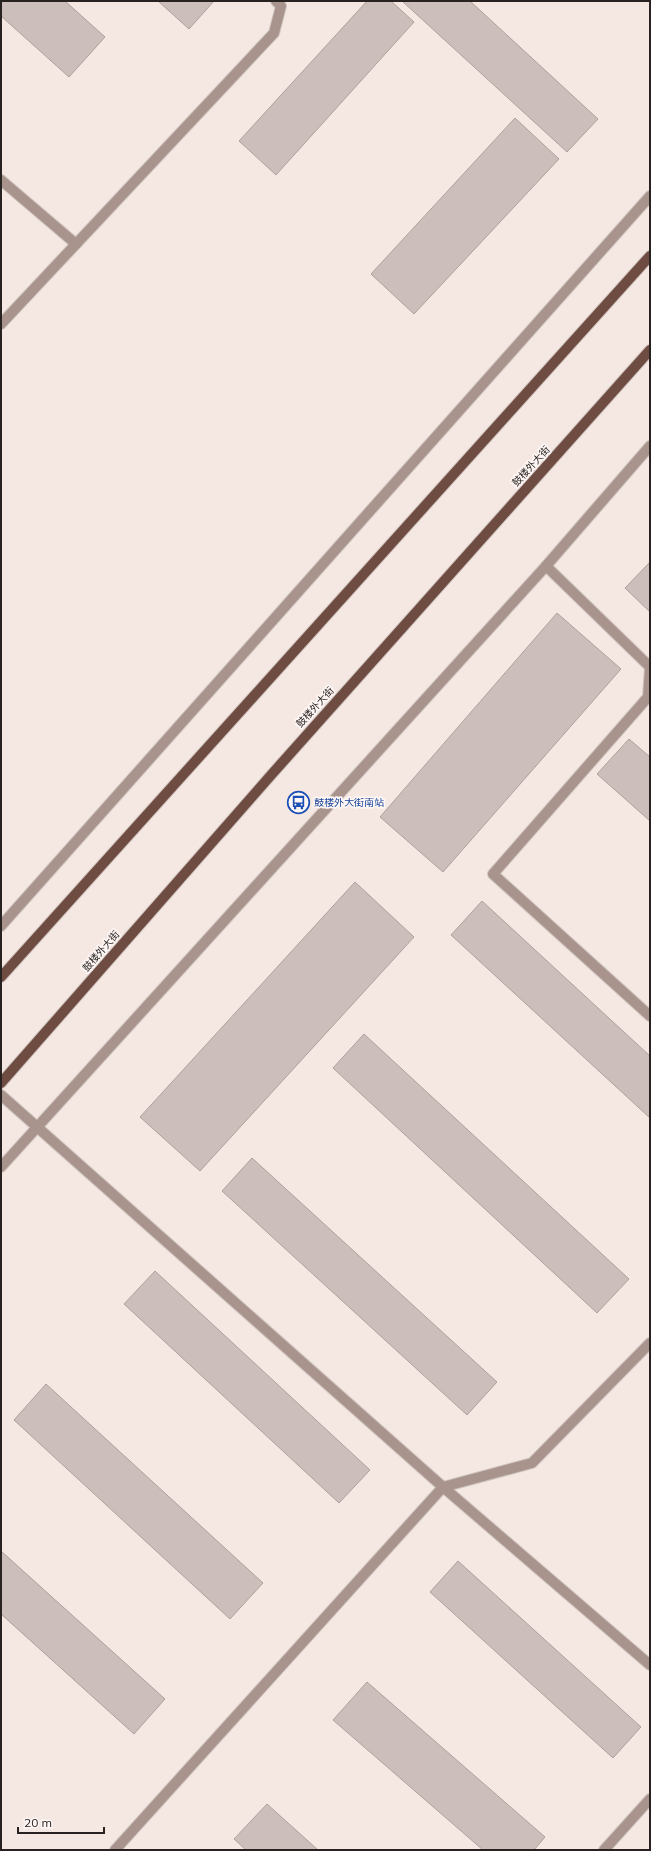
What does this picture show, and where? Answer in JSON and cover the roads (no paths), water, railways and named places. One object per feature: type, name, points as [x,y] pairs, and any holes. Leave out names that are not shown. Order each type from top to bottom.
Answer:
[{"type":"main road","points":[[1,977],[650,256]]},
{"type":"main road","name":"鼓楼外大街","points":[[1,1083],[272,774],[650,350]]},
{"type":"street","points":[[1,324],[274,33],[281,6],[276,1]]},
{"type":"street","points":[[1,180],[76,244]]},
{"type":"street","points":[[1,926],[650,196]]},
{"type":"street","points":[[1,1167],[546,566],[650,446]]},
{"type":"street","points":[[546,566],[650,667],[648,697],[493,874],[650,1016]]},
{"type":"street","points":[[1,1095],[443,1487],[650,1665]]},
{"type":"street","points":[[115,1850],[443,1487],[532,1463],[650,1343]]},
{"type":"street","points":[[604,1850],[650,1799]]},
{"type":"place","name":"鼓楼外大街南站","points":[[298,802]]}]
